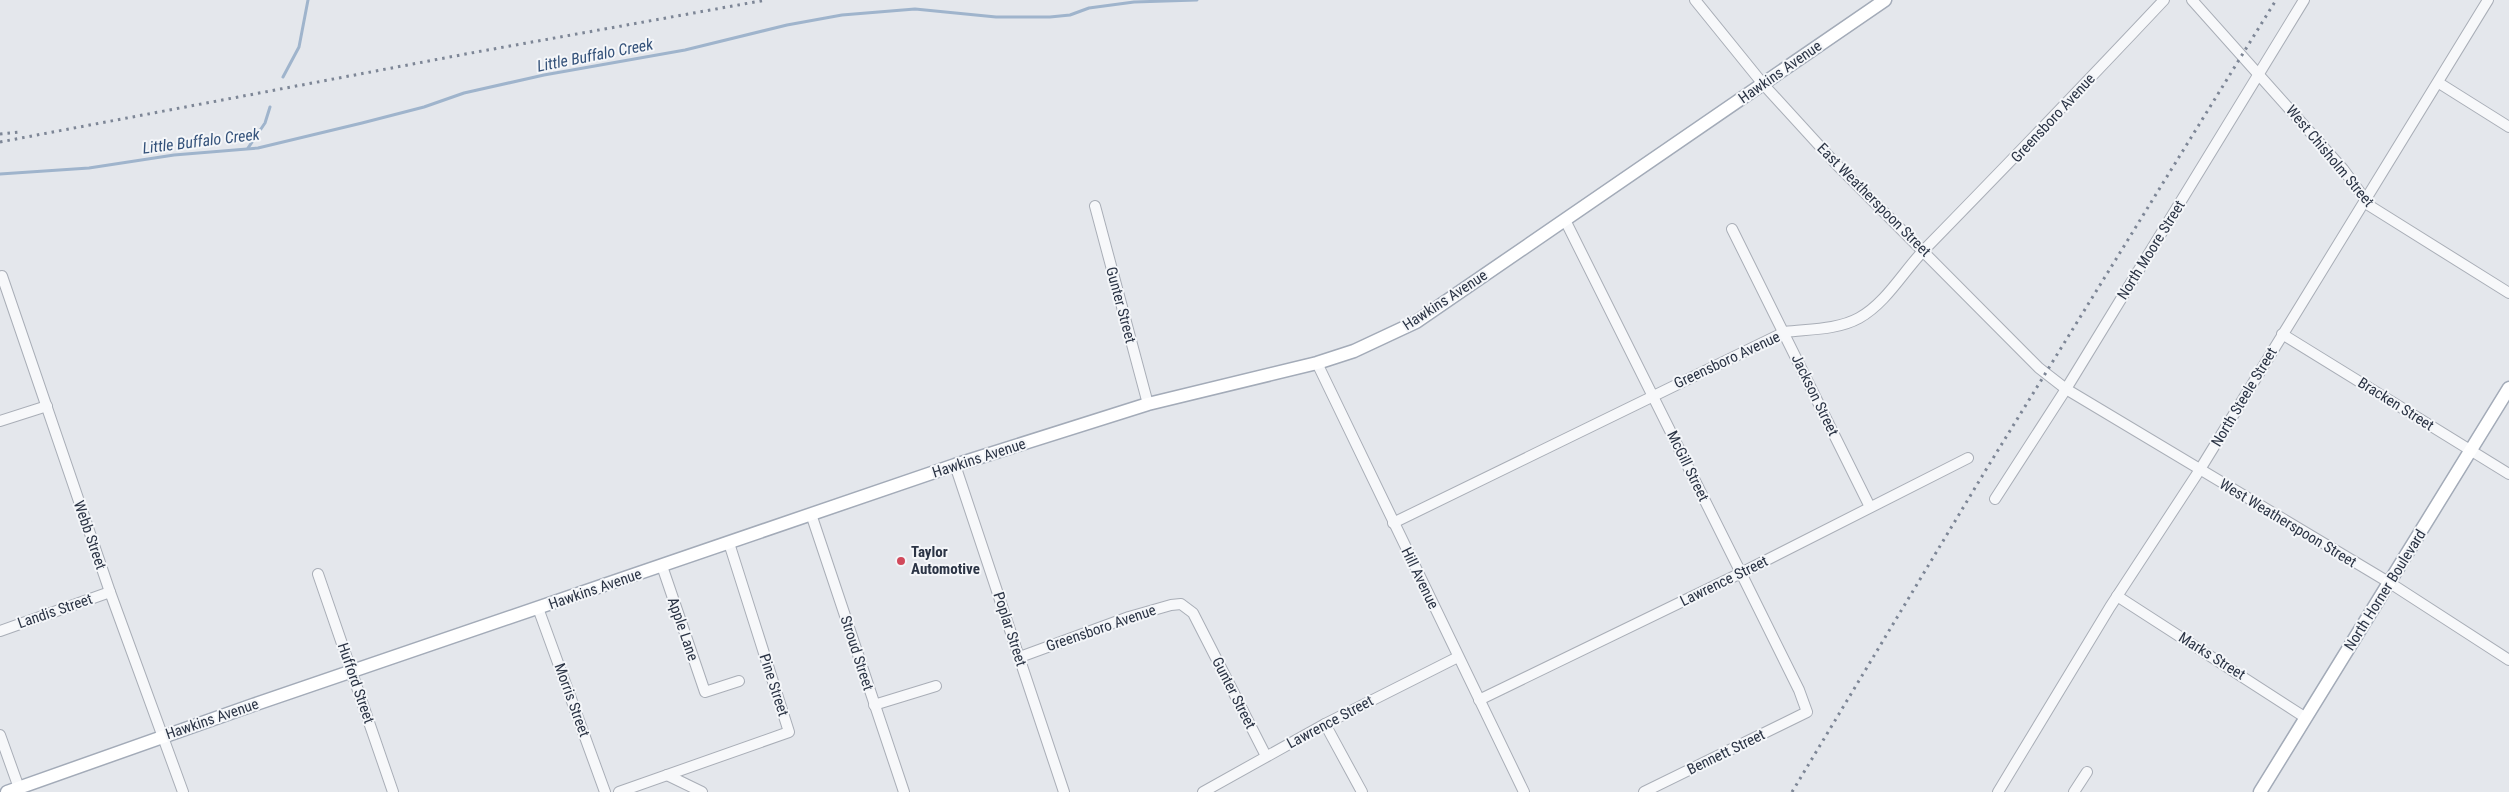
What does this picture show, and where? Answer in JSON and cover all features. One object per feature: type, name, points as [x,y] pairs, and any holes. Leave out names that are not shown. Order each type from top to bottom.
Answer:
[{"type":"main road","name":"Hawkins Avenue","points":[[13,790],[162,737],[955,466],[1148,404],[1317,363],[1354,351],[1416,322],[1885,0]]},
{"type":"main road","name":"North Horner Boulevard","points":[[2260,792],[2509,388]]},
{"type":"street","name":"East Weatherspoon Street","points":[[1695,0],[1763,84],[1837,165],[1924,250],[2019,348],[2066,389]]},
{"type":"street","name":"Greensboro Avenue","points":[[1393,524],[1652,395],[1785,332],[1845,325],[1860,317],[1883,298],[1924,250],[2001,172],[2164,0]]},
{"type":"street","name":"West Chisholm Street","points":[[2192,0],[2343,169],[2370,206],[2401,228],[2509,293]]},
{"type":"street","name":"North Moore Street","points":[[1995,499],[2066,389],[2304,0]]},
{"type":"street","name":"North Steele Street","points":[[1998,792],[2117,596],[2199,471],[2439,83],[2488,0]]},
{"type":"street","points":[[2439,83],[2509,127]]},
{"type":"street","name":"Gunter Street","points":[[1095,206],[1148,404]]},
{"type":"street","name":"McGill Street","points":[[1565,220],[1799,690],[1807,712]]},
{"type":"street","name":"Jackson Street","points":[[1732,229],[1785,332],[1870,508]]},
{"type":"street","name":"Webb Street","points":[[2,276],[110,592],[183,792]]},
{"type":"street","name":"Bracken Street","points":[[2282,334],[2509,474]]},
{"type":"street","name":"Hill Avenue","points":[[1317,363],[1393,524],[1524,792]]},
{"type":"street","name":"West Weatherspoon Street","points":[[2066,389],[2199,471],[2390,583],[2509,660]]},
{"type":"street","points":[[0,422],[47,406]]},
{"type":"street","name":"Lawrence Street","points":[[1479,700],[1741,574],[1968,458]]},
{"type":"street","name":"Poplar Street","points":[[955,466],[1064,792]]},
{"type":"street","name":"Stroud Street","points":[[811,514],[904,792]]},
{"type":"street","name":"Pine Street","points":[[667,775],[789,732],[729,543]]},
{"type":"street","name":"Apple Lane","points":[[662,566],[705,692],[739,681]]},
{"type":"street","name":"Hufford Street","points":[[318,574],[393,792]]},
{"type":"street","name":"Landis Street","points":[[0,631],[110,592]]},
{"type":"street","name":"Marks Street","points":[[2117,596],[2306,718]]},
{"type":"street","name":"Greensboro Avenue","points":[[1020,657],[1129,617],[1171,605],[1184,606]]},
{"type":"street","name":"Gunter Street","points":[[1184,606],[1193,613],[1266,756]]},
{"type":"street","name":"Morris Street","points":[[538,608],[605,792]]},
{"type":"street","name":"Lawrence Street","points":[[1203,792],[1325,724],[1458,657]]},
{"type":"street","points":[[874,705],[936,686]]},
{"type":"street","name":"Bennett Street","points":[[1644,792],[1807,712]]},
{"type":"street","points":[[1325,724],[1362,792]]},
{"type":"street","points":[[0,735],[13,790]]},
{"type":"street","points":[[2074,792],[2087,772]]},
{"type":"street","points":[[619,792],[667,775],[702,792]]},
{"type":"waterway","points":[[283,77],[299,47],[308,0]]},
{"type":"waterway","name":"Little Buffalo Creek","points":[[0,174],[89,168],[174,155],[258,148],[424,107],[464,93],[544,75],[685,50],[787,25],[842,15],[915,9],[996,17],[1050,17],[1070,15],[1089,8],[1134,2],[1197,0]]},
{"type":"waterway","points":[[248,148],[265,123],[270,107]]},
{"type":"railway","points":[[0,142],[471,53],[766,0]]},
{"type":"railway","points":[[1792,792],[1987,468],[2276,0]]},
{"type":"railway","points":[[0,134],[19,132]]},
{"type":"place","name":"Taylor Automotive","points":[[901,561]]}]
